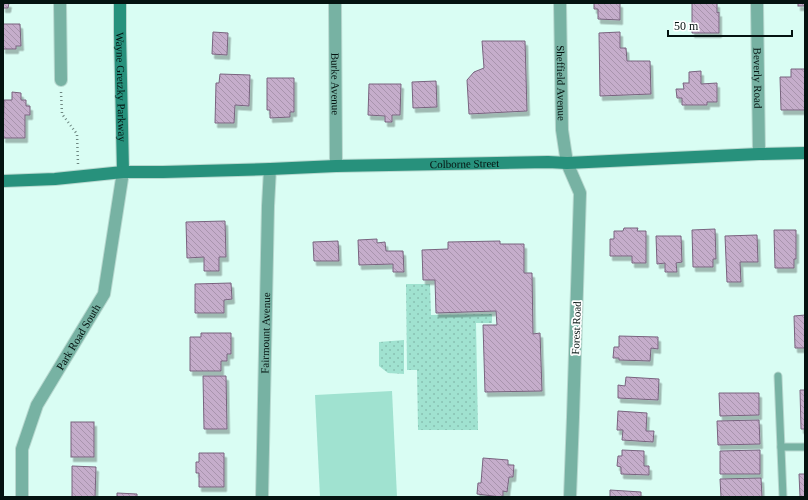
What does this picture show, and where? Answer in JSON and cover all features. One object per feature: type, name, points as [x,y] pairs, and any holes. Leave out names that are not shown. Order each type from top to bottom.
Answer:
[{"type":"main road","name":"Wayne Gretzky Parkway","points":[[120,3],[123,172]]},
{"type":"main road","name":"Colborne Street","points":[[3,181],[55,179],[123,172],[336,166],[567,162],[805,153]]},
{"type":"street","points":[[60,3],[61,80]]},
{"type":"street","name":"Burke Avenue","points":[[335,3],[336,166]]},
{"type":"street","name":"Sheffield Avenue","points":[[560,3],[562,130],[567,162]]},
{"type":"street","name":"Beverly Road","points":[[757,3],[758,154]]},
{"type":"street","name":"Forest Road","points":[[567,162],[580,193],[570,497]]},
{"type":"street","name":"Fairmount Avenue","points":[[262,497],[270,169]]},
{"type":"street","name":"Park Road South","points":[[22,497],[22,449],[37,405],[104,294],[123,172]]},
{"type":"lane","points":[[778,376],[783,497]]},
{"type":"lane","points":[[781,447],[805,447]]},
{"type":"path","points":[[61,80],[62,114],[77,134],[79,176]]},
{"type":"green space","points":[[406,284],[430,284],[431,315],[492,314],[492,323],[476,323],[478,430],[418,430],[417,370],[407,370]]},
{"type":"green space","points":[[404,340],[404,374],[388,373],[379,366],[379,342]]},
{"type":"green space","points":[[392,391],[397,497],[320,497],[315,395]]},
{"type":"building","points":[[3,3],[9,3],[8,8],[3,8]]},
{"type":"building","points":[[594,3],[620,3],[620,20],[598,19],[598,9],[594,9]]},
{"type":"building","points":[[692,3],[717,3],[717,13],[719,12],[719,33],[692,33]]},
{"type":"building","points":[[798,3],[805,3],[805,6],[798,6]]},
{"type":"building","points":[[3,24],[20,24],[21,46],[16,46],[16,49],[3,49]]},
{"type":"building","points":[[213,32],[228,33],[227,55],[212,54]]},
{"type":"building","points":[[620,32],[620,48],[626,48],[627,61],[650,61],[651,94],[600,96],[599,33]]},
{"type":"building","points":[[482,41],[525,41],[527,111],[469,114],[467,80],[474,72],[484,68]]},
{"type":"building","points":[[791,69],[805,69],[805,110],[781,110],[780,77],[791,77]]},
{"type":"building","points":[[701,71],[701,84],[717,83],[717,102],[707,102],[707,105],[682,105],[682,98],[677,98],[676,89],[684,89],[683,83],[689,83],[689,72]]},
{"type":"building","points":[[220,74],[250,75],[249,106],[235,105],[234,123],[215,123],[216,83],[219,83]]},
{"type":"building","points":[[267,78],[294,78],[294,112],[290,112],[290,117],[270,118],[270,110],[267,110]]},
{"type":"building","points":[[436,81],[437,107],[413,108],[412,82]]},
{"type":"building","points":[[369,84],[401,84],[400,115],[392,115],[392,122],[385,122],[385,116],[368,115]]},
{"type":"building","points":[[12,92],[21,93],[21,100],[26,100],[26,106],[30,106],[30,115],[25,115],[25,138],[3,138],[4,100],[12,100]]},
{"type":"building","points":[[225,221],[226,257],[219,257],[219,271],[204,271],[204,257],[187,258],[186,222]]},
{"type":"building","points":[[624,228],[638,228],[637,231],[646,231],[646,263],[632,263],[632,256],[610,256],[610,239],[614,239],[614,231],[623,231]]},
{"type":"building","points":[[715,229],[716,259],[713,259],[713,267],[693,267],[692,230]]},
{"type":"building","points":[[774,230],[796,230],[796,259],[794,259],[794,268],[775,268]]},
{"type":"building","points":[[757,235],[758,262],[740,262],[741,282],[727,282],[725,236]]},
{"type":"building","points":[[656,236],[681,236],[682,262],[676,263],[677,272],[665,272],[665,263],[657,264]]},
{"type":"building","points":[[377,239],[377,243],[385,242],[386,251],[403,251],[404,272],[393,272],[393,264],[359,265],[358,240]]},
{"type":"building","points":[[338,241],[339,261],[314,261],[313,242]]},
{"type":"building","points":[[500,241],[500,244],[524,244],[524,273],[532,273],[533,334],[540,333],[542,391],[485,392],[483,325],[497,325],[496,311],[436,313],[435,280],[423,280],[422,250],[448,249],[448,242]]},
{"type":"building","points":[[231,283],[232,299],[224,300],[224,313],[195,313],[195,284]]},
{"type":"building","points":[[805,315],[805,348],[795,348],[794,316]]},
{"type":"building","points":[[201,333],[231,333],[231,354],[227,354],[227,361],[221,361],[221,371],[190,371],[190,337],[201,337]]},
{"type":"building","points":[[619,336],[658,337],[658,349],[651,348],[650,361],[619,360],[619,358],[613,358],[614,347],[619,347]]},
{"type":"building","points":[[203,376],[226,376],[227,429],[204,429]]},
{"type":"building","points":[[626,377],[659,379],[658,400],[618,398],[618,385],[625,386]]},
{"type":"building","points":[[800,390],[805,390],[805,429],[801,429]]},
{"type":"building","points":[[719,393],[759,393],[759,415],[720,416]]},
{"type":"building","points":[[618,411],[647,413],[646,431],[654,431],[653,442],[622,440],[623,430],[617,430]]},
{"type":"building","points":[[759,420],[760,444],[718,445],[717,421]]},
{"type":"building","points":[[71,422],[94,422],[94,457],[71,457]]},
{"type":"building","points":[[622,450],[644,451],[644,466],[649,466],[649,475],[621,474],[621,467],[617,466],[618,456],[622,456]]},
{"type":"building","points":[[760,450],[760,474],[720,474],[720,451]]},
{"type":"building","points":[[199,453],[224,453],[224,487],[199,487],[199,473],[196,473],[196,462],[199,462]]},
{"type":"building","points":[[483,458],[508,460],[508,465],[514,465],[513,477],[509,477],[507,492],[503,491],[503,496],[501,497],[477,494],[478,483],[481,483]]},
{"type":"building","points":[[72,466],[96,467],[95,497],[72,497]]},
{"type":"building","points":[[799,474],[805,474],[805,497],[800,497]]},
{"type":"building","points":[[761,478],[762,497],[721,497],[720,479]]},
{"type":"building","points":[[610,490],[641,492],[641,497],[610,497]]},
{"type":"building","points":[[117,493],[137,494],[137,497],[117,497]]}]
